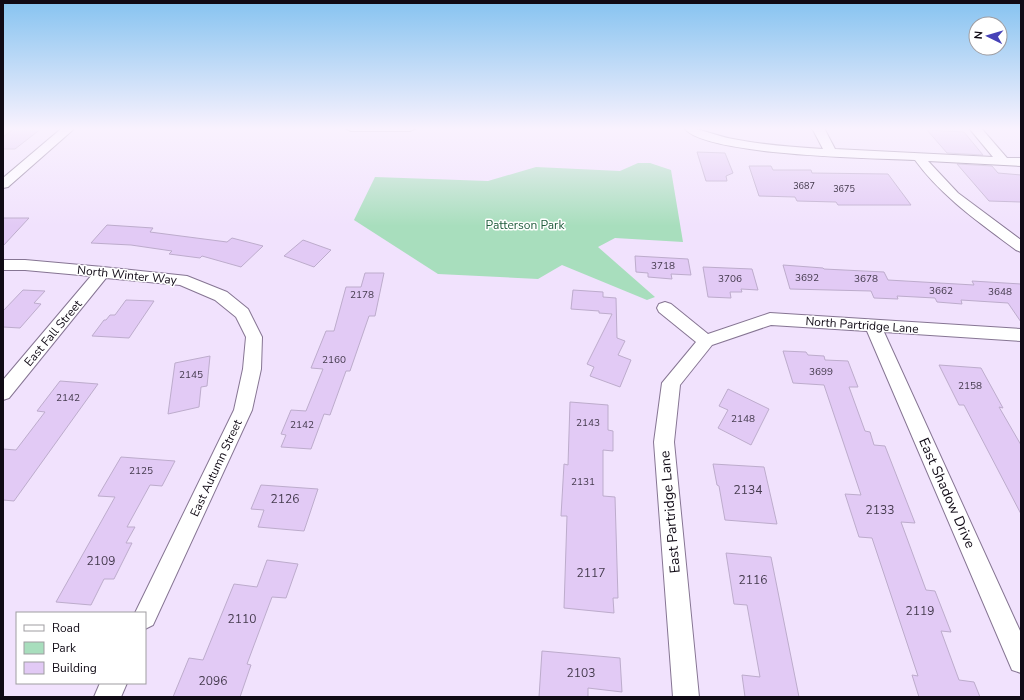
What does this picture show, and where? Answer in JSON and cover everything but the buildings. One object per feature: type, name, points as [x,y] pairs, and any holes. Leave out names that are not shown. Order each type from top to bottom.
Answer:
[{"type":"street","points":[[3,184],[30,161]]},
{"type":"street","points":[[921,161],[944,188],[1021,247]]},
{"type":"street","points":[[976,161],[1021,162]]},
{"type":"street","name":"North Winter Way","points":[[3,265],[25,265],[182,280],[221,296],[242,313]]},
{"type":"street","name":"East Fall Street","points":[[3,393],[103,272]]},
{"type":"street","points":[[665,308],[706,341]]},
{"type":"street","name":"East Autumn Street","points":[[146,615],[243,410],[252,369],[254,337],[242,313]]},
{"type":"street","name":"North Partridge Lane","points":[[706,341],[770,319],[1021,335]]},
{"type":"street","name":"East Shadow Drive","points":[[873,326],[1021,661]]},
{"type":"street","name":"East Partridge Lane","points":[[686,697],[664,442],[671,383],[706,341]]},
{"type":"street","points":[[107,697],[114,684]]},
{"type":"green space","name":"Patterson Park","points":[[638,163],[650,163],[671,170],[683,242],[615,238],[598,247],[655,297],[647,300],[562,265],[538,279],[438,274],[354,220],[375,177],[488,181],[536,167],[620,171]]}]
